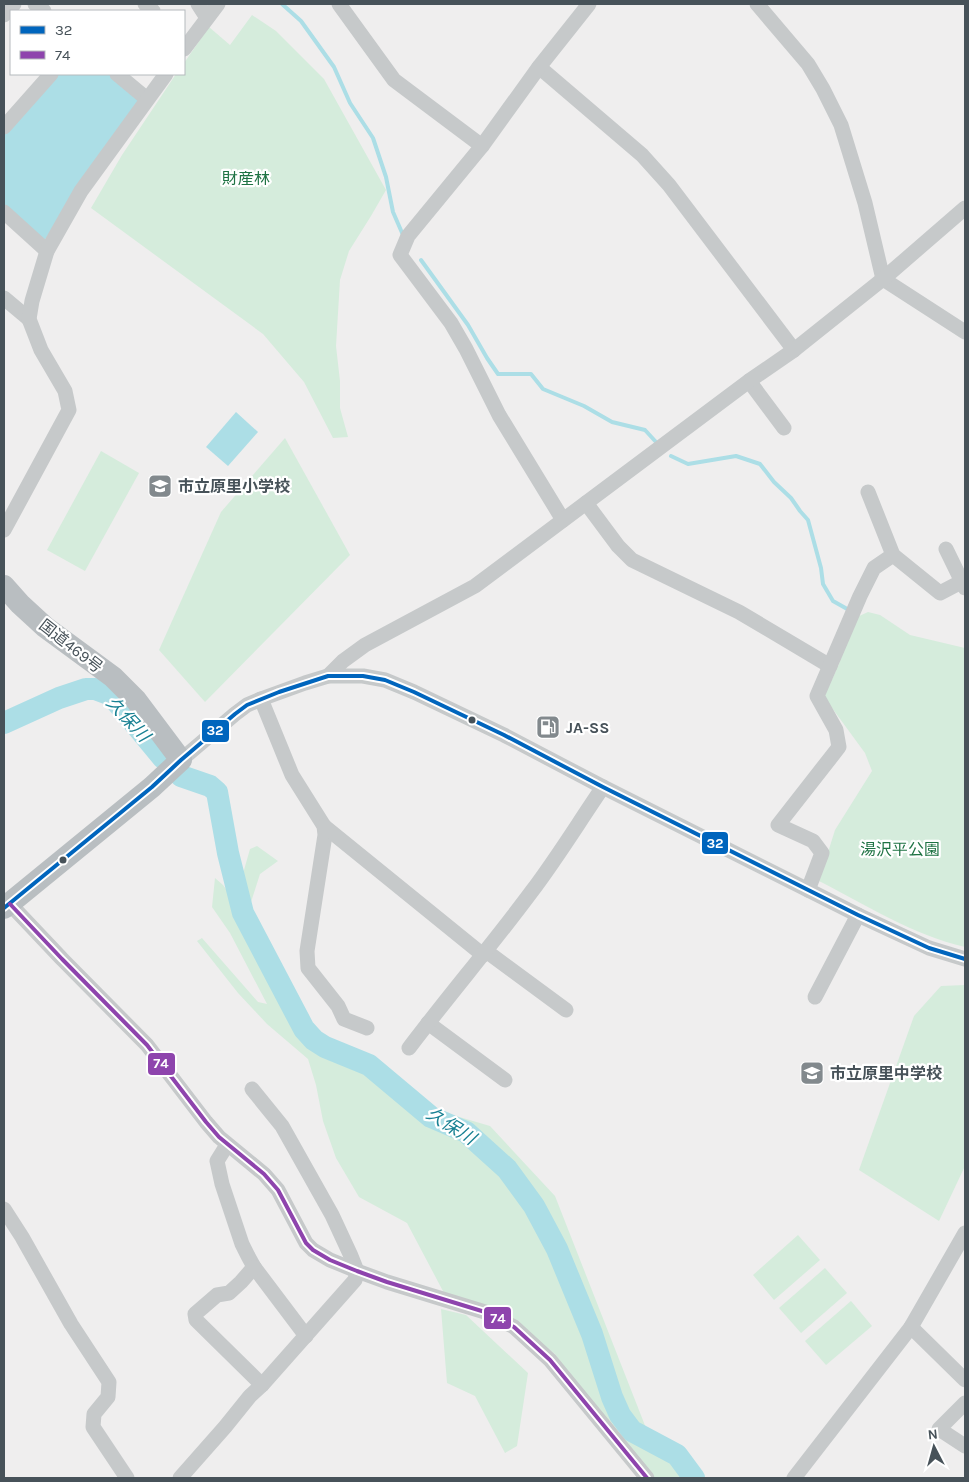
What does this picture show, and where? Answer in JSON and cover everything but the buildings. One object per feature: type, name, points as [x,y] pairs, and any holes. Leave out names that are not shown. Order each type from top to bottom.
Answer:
[{"type":"highway","name":"国道469号","points":[[4,586],[45,627],[118,683],[136,700],[181,760]]},
{"type":"highway","points":[[7,906],[152,787],[181,760]]},
{"type":"street","points":[[4,15],[14,4]]},
{"type":"street","points":[[198,4],[206,18]]},
{"type":"street","points":[[185,45],[218,4]]},
{"type":"street","points":[[339,4],[394,80],[482,146]]},
{"type":"street","points":[[563,520],[499,415],[451,323],[400,256],[408,236],[482,146],[539,67],[589,4]]},
{"type":"street","points":[[757,4],[808,64],[841,125],[865,203],[883,279],[965,332]]},
{"type":"street","points":[[539,67],[642,155],[669,185],[794,350]]},
{"type":"street","points":[[4,127],[50,75]]},
{"type":"street","points":[[118,75],[147,99]]},
{"type":"street","points":[[29,319],[32,301],[47,251],[81,191],[165,75]]},
{"type":"street","points":[[328,676],[343,661],[365,646],[475,586],[749,381],[794,350],[883,279],[965,208]]},
{"type":"street","points":[[4,212],[47,251]]},
{"type":"street","points":[[4,298],[29,319],[42,350],[65,391],[69,410],[4,530]]},
{"type":"street","points":[[749,381],[784,428]]},
{"type":"street","points":[[868,492],[893,555],[940,594],[963,585],[946,549]]},
{"type":"street","points":[[586,503],[618,546],[632,560],[739,612],[830,666]]},
{"type":"street","points":[[808,890],[822,853],[813,840],[778,825],[839,747],[836,730],[818,696],[860,596],[874,568],[893,555]]},
{"type":"street","points":[[181,760],[235,714],[247,705],[261,699],[328,676],[363,676],[385,680],[504,735],[858,915],[929,948],[965,959]]},
{"type":"street","points":[[261,699],[292,775],[324,826],[484,953],[566,1010]]},
{"type":"street","points":[[409,1048],[532,890],[603,787]]},
{"type":"street","points":[[324,826],[325,835],[307,951],[308,968],[338,1006],[344,1019],[367,1028]]},
{"type":"street","points":[[7,906],[147,1044],[206,1122],[227,1145],[264,1174],[278,1190],[306,1242],[313,1250],[330,1260],[357,1271],[485,1312],[514,1327],[550,1360],[647,1478]]},
{"type":"street","points":[[815,997],[858,915]]},
{"type":"street","points":[[428,1023],[505,1080]]},
{"type":"street","points":[[180,1478],[250,1396],[262,1385],[355,1280],[357,1271],[332,1215],[282,1126],[252,1089]]},
{"type":"street","points":[[227,1145],[217,1161],[222,1184],[242,1244],[254,1267],[306,1336]]},
{"type":"street","points":[[4,1209],[71,1324],[109,1382],[108,1397],[94,1414],[93,1427],[127,1478]]},
{"type":"street","points":[[794,1478],[911,1328],[964,1240]]},
{"type":"street","points":[[254,1267],[242,1282],[229,1293],[217,1295],[195,1314],[196,1320],[262,1385]]},
{"type":"street","points":[[911,1328],[965,1380]]},
{"type":"street","points":[[965,1402],[940,1429],[965,1446]]},
{"type":"green space","name":"財産林","points":[[252,15],[276,31],[324,79],[386,190],[349,251],[340,280],[336,346],[340,381],[340,408],[348,437],[333,438],[304,382],[263,334],[91,208],[122,155],[175,75],[185,75],[185,62],[209,27],[230,45]]},
{"type":"green space","points":[[285,438],[350,555],[205,702],[159,650],[221,512]]},
{"type":"green space","points":[[101,451],[139,473],[85,571],[47,550]]},
{"type":"green space","name":"湯沢平公園","points":[[868,612],[880,615],[910,635],[965,648],[965,947],[946,942],[908,927],[819,881],[835,830],[872,771],[865,753],[824,697],[839,664],[849,630],[857,617]]},
{"type":"green space","points":[[257,846],[278,861],[260,874],[244,924],[293,1023],[325,1042],[370,1056],[422,1106],[490,1126],[555,1196],[646,1428],[682,1453],[701,1478],[654,1478],[568,1373],[555,1354],[516,1324],[444,1293],[407,1223],[359,1197],[336,1158],[323,1121],[316,1085],[308,1059],[267,1024],[238,993],[197,941],[202,938],[258,1002],[267,1004],[230,933],[212,907],[215,878],[232,897],[244,870],[250,849]]},
{"type":"green space","points":[[965,985],[965,1166],[939,1221],[859,1170],[914,1016],[941,986]]},
{"type":"green space","points":[[798,1235],[820,1260],[774,1300],[753,1275]]},
{"type":"green space","points":[[825,1268],[847,1293],[801,1333],[779,1308]]},
{"type":"green space","points":[[851,1301],[872,1326],[826,1365],[805,1341]]},
{"type":"green space","points":[[441,1309],[466,1315],[528,1373],[517,1446],[505,1453],[475,1396],[447,1383]]},
{"type":"water","points":[[55,75],[110,75],[139,101],[44,241],[4,205],[4,133]]},
{"type":"water","points":[[236,412],[258,432],[228,466],[206,447]]},
{"type":"waterway","points":[[282,4],[301,21],[334,67],[350,103],[373,138],[386,177],[393,212],[403,235]]},
{"type":"waterway","points":[[421,260],[468,325],[498,374],[531,374],[543,389],[584,406],[612,422],[645,430],[656,442]]},
{"type":"waterway","points":[[671,456],[688,464],[736,456],[760,464],[808,520],[821,568],[823,584],[833,601],[849,610]]},
{"type":"waterway","name":"久保川","points":[[4,723],[59,698],[86,689],[95,689],[111,695],[163,758]]},
{"type":"waterway","name":"久保川","points":[[181,776],[210,786],[217,792],[228,853],[243,913],[304,1029],[314,1040],[325,1047],[369,1065],[431,1117],[466,1132],[507,1169],[534,1206],[557,1249],[592,1334],[612,1397],[620,1415],[632,1431],[677,1455],[694,1478]]},
{"type":"transit line","name":"32","points":[[4,908],[152,787],[247,705],[328,676],[363,676],[385,680],[414,692],[504,735],[858,915],[929,948],[965,959]]},
{"type":"transit line","name":"74","points":[[10,904],[147,1045],[219,1137],[264,1174],[278,1190],[306,1243],[313,1250],[330,1260],[357,1271],[485,1312],[514,1327],[550,1360],[647,1478]]},
{"type":"place","name":"市立原里小学校","points":[[160,486]]},
{"type":"place","name":"JA-SS","points":[[548,727]]},
{"type":"place","name":"市立原里中学校","points":[[812,1073]]}]
